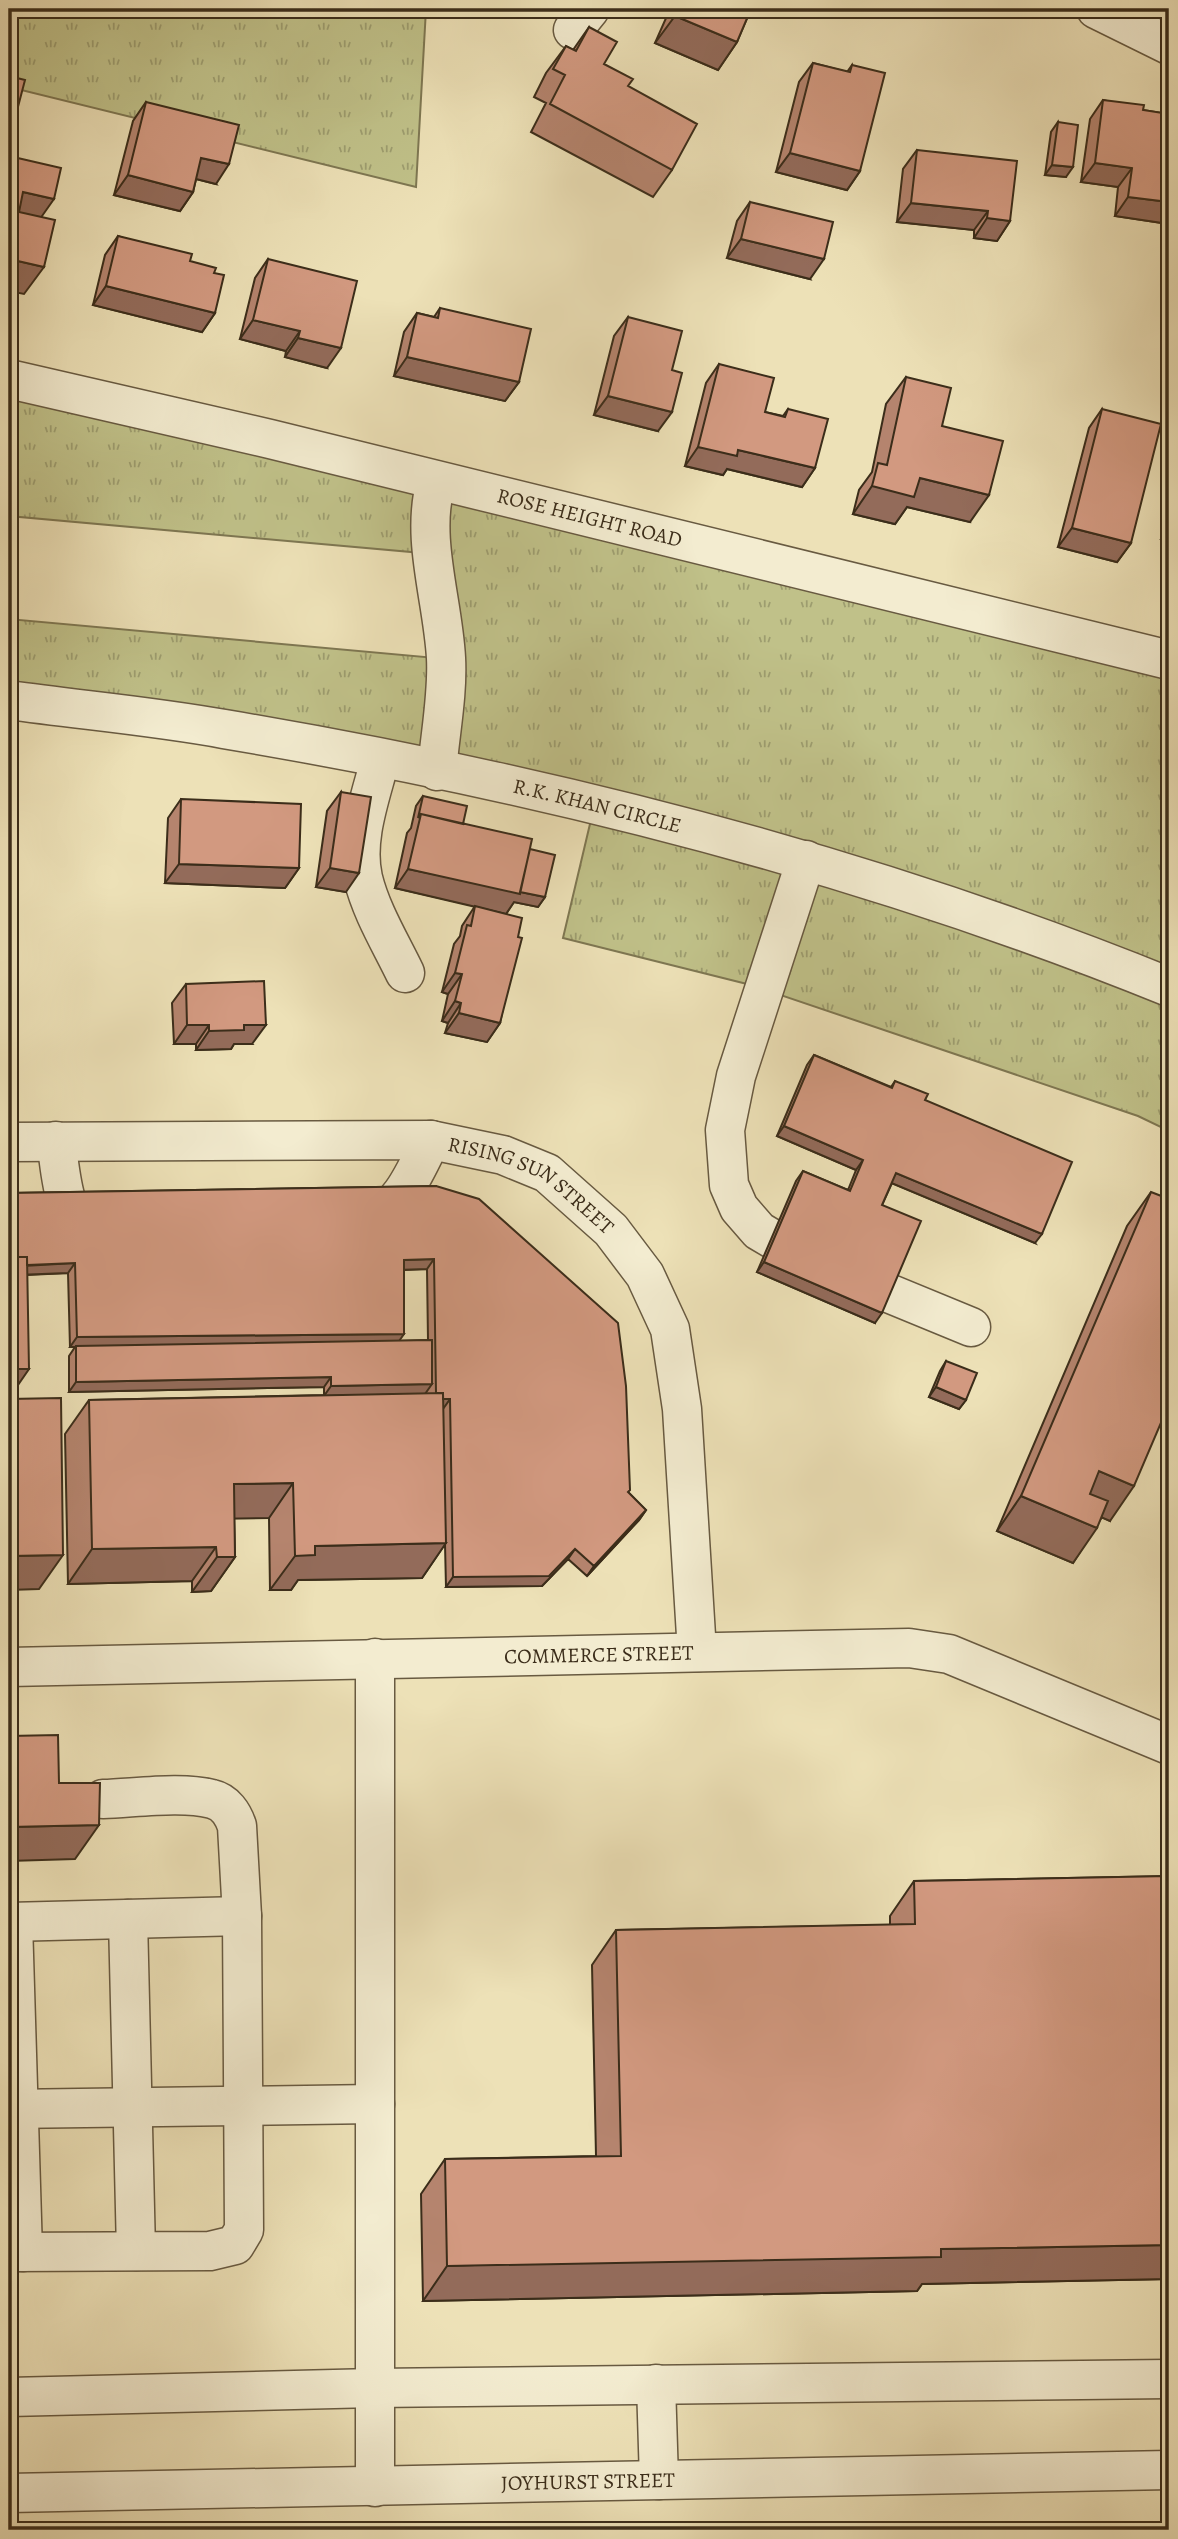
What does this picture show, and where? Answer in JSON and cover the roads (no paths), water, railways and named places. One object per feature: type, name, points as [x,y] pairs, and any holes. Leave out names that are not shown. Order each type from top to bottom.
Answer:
[{"type":"street","points":[[1096,9],[1169,45]]},
{"type":"street","name":"ROSE HEIGHT ROAD","points":[[9,379],[270,439],[436,482],[1169,660]]},
{"type":"street","points":[[436,482],[430,503],[435,576],[446,659],[437,771]]},
{"type":"street","name":"R.K. KHAN CIRCLE","points":[[9,700],[223,728],[577,799],[806,860],[1102,960],[1169,987]]},
{"type":"street","points":[[380,760],[360,848],[362,876],[372,908],[405,972]]},
{"type":"street","points":[[806,860],[736,1076],[725,1130],[729,1185],[739,1208],[759,1231],[808,1260],[971,1327]]},
{"type":"street","points":[[336,1231],[361,1227],[383,1214],[403,1196],[431,1140]]},
{"type":"street","name":"RISING SUN STREET","points":[[9,1142],[431,1140],[503,1154],[547,1173],[611,1230],[645,1275],[670,1329],[682,1409],[697,1652]]},
{"type":"street","points":[[56,1141],[68,1205],[75,1221],[86,1230],[125,1235]]},
{"type":"street","name":"COMMERCE STREET","points":[[9,1667],[909,1648],[949,1654],[1169,1745]]},
{"type":"street","points":[[375,1658],[375,2487]]},
{"type":"street","points":[[103,1799],[214,1799],[228,1808],[237,1826],[242,1916],[244,2220],[241,2238],[227,2249],[210,2251],[16,2252],[11,1922],[242,1916]]},
{"type":"street","points":[[128,1919],[136,2251]]},
{"type":"street","points":[[14,2109],[375,2104]]},
{"type":"street","points":[[9,2397],[374,2388],[1169,2379]]},
{"type":"street","points":[[656,2384],[659,2480]]},
{"type":"street","name":"JOYHURST STREET","points":[[9,2493],[1169,2470]]}]
